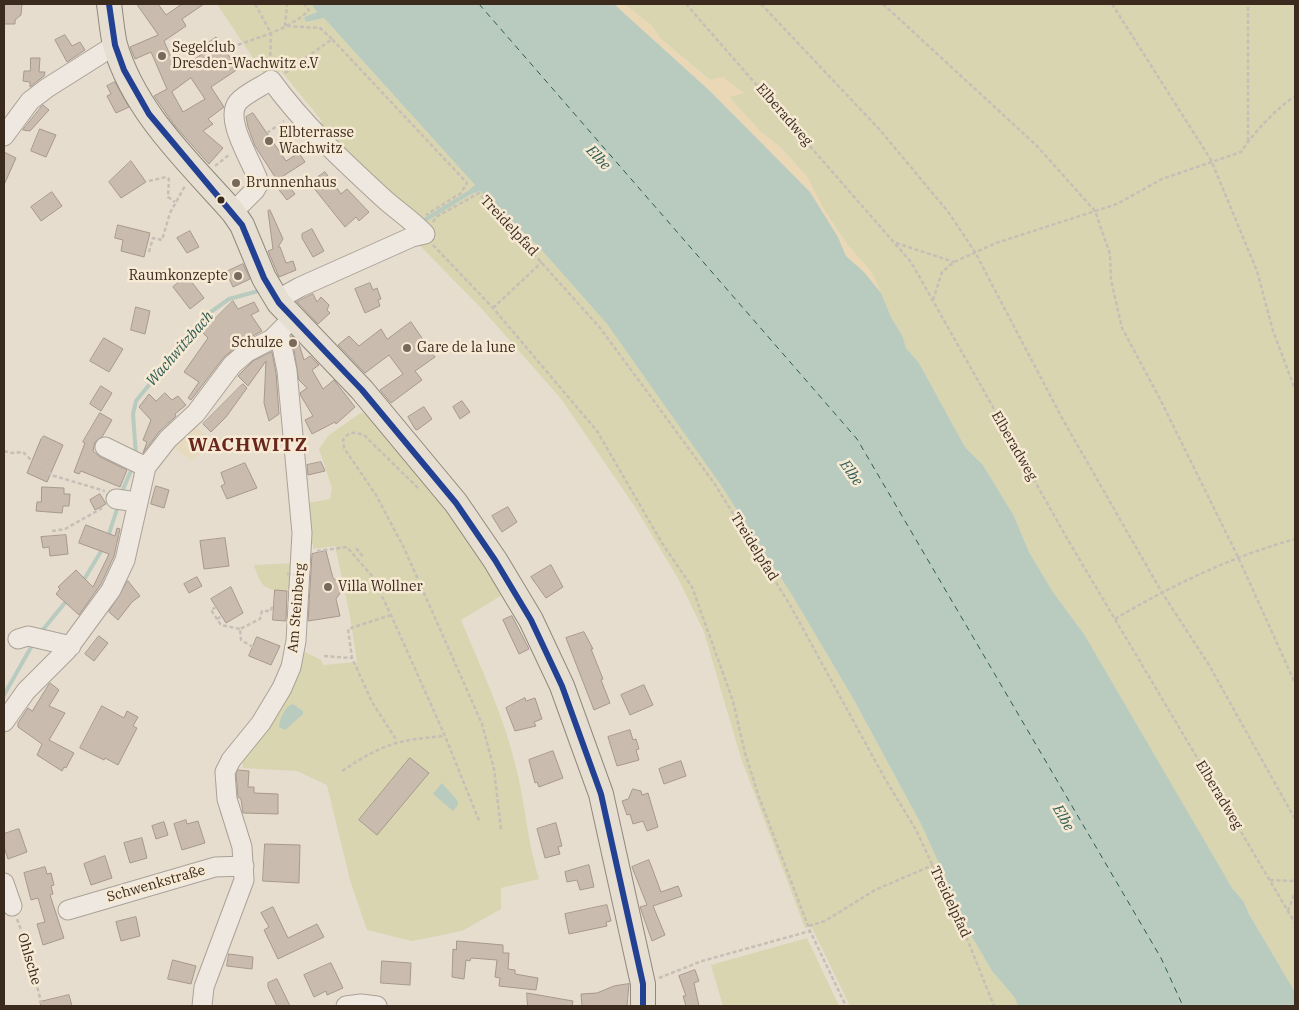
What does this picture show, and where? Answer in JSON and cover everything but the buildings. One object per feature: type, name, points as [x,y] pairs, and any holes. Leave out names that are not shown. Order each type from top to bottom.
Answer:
[{"type":"main road","points":[[109,4],[115,45],[138,95],[155,123],[205,171],[242,225],[286,325],[362,390],[456,503],[495,560],[531,620],[562,686],[601,794],[643,995]]},
{"type":"street","points":[[4,136],[30,101],[47,88],[115,45]]},
{"type":"street","points":[[233,212],[255,190],[258,183],[256,173],[241,144],[234,113],[236,104],[271,80],[314,132],[407,220],[420,228],[412,237],[300,286],[272,291]]},
{"type":"street","points":[[4,722],[26,691],[71,646],[111,590],[125,560],[118,500],[139,464],[196,413],[232,365],[247,352],[286,325]]},
{"type":"street","name":"Am Steinberg","points":[[202,1006],[204,987],[244,880],[242,847],[227,798],[225,772],[231,760],[261,723],[282,688],[291,667],[297,632],[302,533],[287,371],[286,325]]},
{"type":"street","points":[[105,447],[139,464]]},
{"type":"street","points":[[30,638],[71,646]]},
{"type":"street","name":"Schwenkstraße","points":[[68,910],[215,867],[244,866]]},
{"type":"street","points":[[4,883],[12,906]]},
{"type":"street","points":[[346,1006],[361,1004],[377,1006]]},
{"type":"path","points":[[255,4],[270,33],[271,80],[284,74],[332,39],[320,28],[285,26]]},
{"type":"path","points":[[285,26],[287,4]]},
{"type":"path","points":[[232,47],[270,33],[302,17],[309,10],[304,4]]},
{"type":"path","name":"Elberadweg","points":[[686,4],[911,262],[970,371],[1295,923]]},
{"type":"path","points":[[761,4],[880,130],[949,213],[975,252],[1062,418],[1161,591],[1209,665],[1295,819]]},
{"type":"path","points":[[883,4],[1037,146],[1095,211],[1110,254],[1111,280],[1122,328],[1159,397],[1238,557],[1295,684]]},
{"type":"path","points":[[1112,4],[1211,160],[1257,271],[1273,331],[1295,389]]},
{"type":"path","points":[[1248,4],[1248,141]]},
{"type":"path","name":"Treidelpfad","points":[[332,39],[467,183],[461,193],[451,199],[420,228]]},
{"type":"path","points":[[933,301],[942,272],[954,262],[975,252],[1060,221],[1117,204],[1162,179],[1211,160],[1241,152],[1248,141],[1284,104],[1295,96]]},
{"type":"path","points":[[266,133],[287,119]]},
{"type":"path","points":[[149,252],[153,238],[162,240],[175,202],[182,189],[241,144]]},
{"type":"path","points":[[149,182],[166,177],[169,179],[168,197],[175,202]]},
{"type":"path","name":"Treidelpfad","points":[[420,228],[479,193],[601,329],[714,483],[790,605],[884,777],[916,830],[966,936],[994,1006]]},
{"type":"path","points":[[451,199],[455,206]]},
{"type":"path","points":[[420,228],[429,241],[493,308],[597,431],[662,544],[692,587],[733,701],[745,753],[759,797],[810,931],[846,1006]]},
{"type":"path","points":[[896,243],[954,262]]},
{"type":"path","points":[[493,308],[542,262]]},
{"type":"path","points":[[424,493],[364,435],[354,432],[347,434],[343,440],[344,448],[376,495],[404,548],[482,724],[494,769],[501,830]]},
{"type":"path","points":[[4,451],[12,453],[23,452],[31,460],[47,468],[51,475],[118,500]]},
{"type":"path","points":[[52,531],[65,529],[118,500]]},
{"type":"path","points":[[1115,619],[1161,591],[1238,557],[1295,539]]},
{"type":"path","points":[[314,552],[348,547],[354,557],[372,576],[445,736],[480,823]]},
{"type":"path","points":[[356,548],[358,553],[364,558]]},
{"type":"path","points":[[354,557],[358,553]]},
{"type":"path","points":[[287,574],[304,575]]},
{"type":"path","points":[[216,607],[212,610],[221,625],[240,629],[260,619],[262,611],[271,611],[272,606]]},
{"type":"path","points":[[391,615],[348,629],[352,658],[372,702],[397,741]]},
{"type":"path","points":[[217,619],[222,616]]},
{"type":"path","points":[[240,629],[241,640],[253,647]]},
{"type":"path","points":[[324,656],[352,658]]},
{"type":"path","points":[[342,771],[374,751],[397,741],[445,736]]},
{"type":"path","points":[[808,926],[825,921],[875,890],[933,865]]},
{"type":"path","points":[[1270,880],[1295,881]]},
{"type":"path","points":[[1288,911],[1295,892]]},
{"type":"path","name":"Ohlsche","points":[[12,906],[27,946],[42,1006]]},
{"type":"path","points":[[643,995],[702,961],[810,931]]},
{"type":"shaded area","points":[[217,4],[311,4],[317,12],[304,17],[306,22],[324,18],[475,185],[464,197],[480,191],[539,247],[607,324],[720,484],[792,595],[854,700],[922,826],[972,937],[992,971],[1015,998],[1018,1006],[850,1006],[811,926],[805,928],[741,758],[704,632],[679,580],[635,507],[562,400],[483,310],[329,153],[315,128],[322,121],[281,71],[267,79]]},
{"type":"shaded area","points":[[624,4],[1295,4],[1295,992],[1249,914],[1244,902],[1232,888],[1219,867],[1084,634],[1053,592],[1029,552],[1014,516],[983,465],[965,447],[919,363],[906,348],[903,337],[891,317],[872,273],[846,243],[823,208],[808,178],[781,148],[761,132],[729,97],[743,92],[710,80],[661,39],[651,25]]},
{"type":"shaded area","points":[[362,412],[372,418],[448,509],[502,595],[461,620],[491,690],[510,745],[539,879],[501,888],[501,909],[462,931],[412,941],[367,930],[350,880],[327,785],[297,771],[243,768],[242,758],[299,649],[321,660],[323,665],[357,662],[350,616],[335,546],[313,549],[313,544],[307,544],[304,504],[330,499],[332,488],[319,449],[329,435]]},
{"type":"shaded area","points":[[193,424],[214,442],[192,461],[171,446]]},
{"type":"shaded area","points":[[293,563],[290,592],[270,589],[262,584],[254,565]]},
{"type":"shaded area","points":[[807,938],[839,1006],[723,1006],[711,965]]},
{"type":"sand","points":[[614,4],[624,4],[651,25],[661,39],[709,80],[723,77],[744,93],[729,97],[761,132],[781,148],[808,178],[823,208],[846,243],[872,273],[881,293],[864,272],[846,256],[838,237],[810,192],[711,92]]},
{"type":"water","name":"Elbe","points":[[311,4],[614,4],[711,92],[810,192],[838,237],[846,256],[864,272],[881,293],[891,317],[903,337],[906,348],[919,363],[965,447],[983,465],[1014,516],[1029,552],[1053,592],[1084,634],[1232,888],[1244,902],[1249,914],[1295,992],[1295,1006],[1018,1006],[1015,998],[992,971],[972,937],[922,826],[854,700],[792,595],[720,484],[607,324],[539,247],[480,191],[464,197],[463,195],[475,185],[324,18],[306,22],[304,17],[317,12]]},
{"type":"water","points":[[293,704],[303,711],[303,714],[285,730],[279,727],[280,720],[285,710]]},
{"type":"water","points":[[442,783],[457,800],[458,805],[453,811],[433,794]]},
{"type":"waterway","name":"Wachwitzbach","points":[[420,223],[467,194]]},
{"type":"waterway","name":"Wachwitzbach","points":[[136,455],[133,414],[136,401],[162,369],[182,349],[208,314],[229,299],[262,290]]},
{"type":"waterway","name":"Wachwitzbach","points":[[121,494],[133,466]]},
{"type":"waterway","name":"Wachwitzbach","points":[[108,537],[118,506]]},
{"type":"waterway","name":"Wachwitzbach","points":[[82,583],[103,548]]},
{"type":"waterway","name":"Wachwitzbach","points":[[41,632],[68,599]]},
{"type":"waterway","name":"Wachwitzbach","points":[[4,695],[34,642]]},
{"type":"ferry route","points":[[479,4],[857,439],[1161,958],[1183,1006]]},
{"type":"transit line","points":[[109,4],[115,45],[124,70],[149,114],[242,225],[264,278],[279,303],[362,390],[456,503],[495,560],[531,620],[562,686],[601,794],[643,984],[643,1006]]},
{"type":"place","name":"Segelclub Dresden-Wachwitz e.V","points":[[162,56]]},
{"type":"place","name":"Elbterrasse Wachwitz","points":[[269,141]]},
{"type":"place","name":"Brunnenhaus","points":[[236,183]]},
{"type":"place","name":"Raumkonzepte","points":[[238,276]]},
{"type":"place","name":"Schulze","points":[[293,343]]},
{"type":"place","name":"Gare de la lune","points":[[407,348]]},
{"type":"place","name":"Villa Wollner","points":[[328,587]]},
{"type":"district","name":"WACHWITZ","points":[[248,446]]}]
